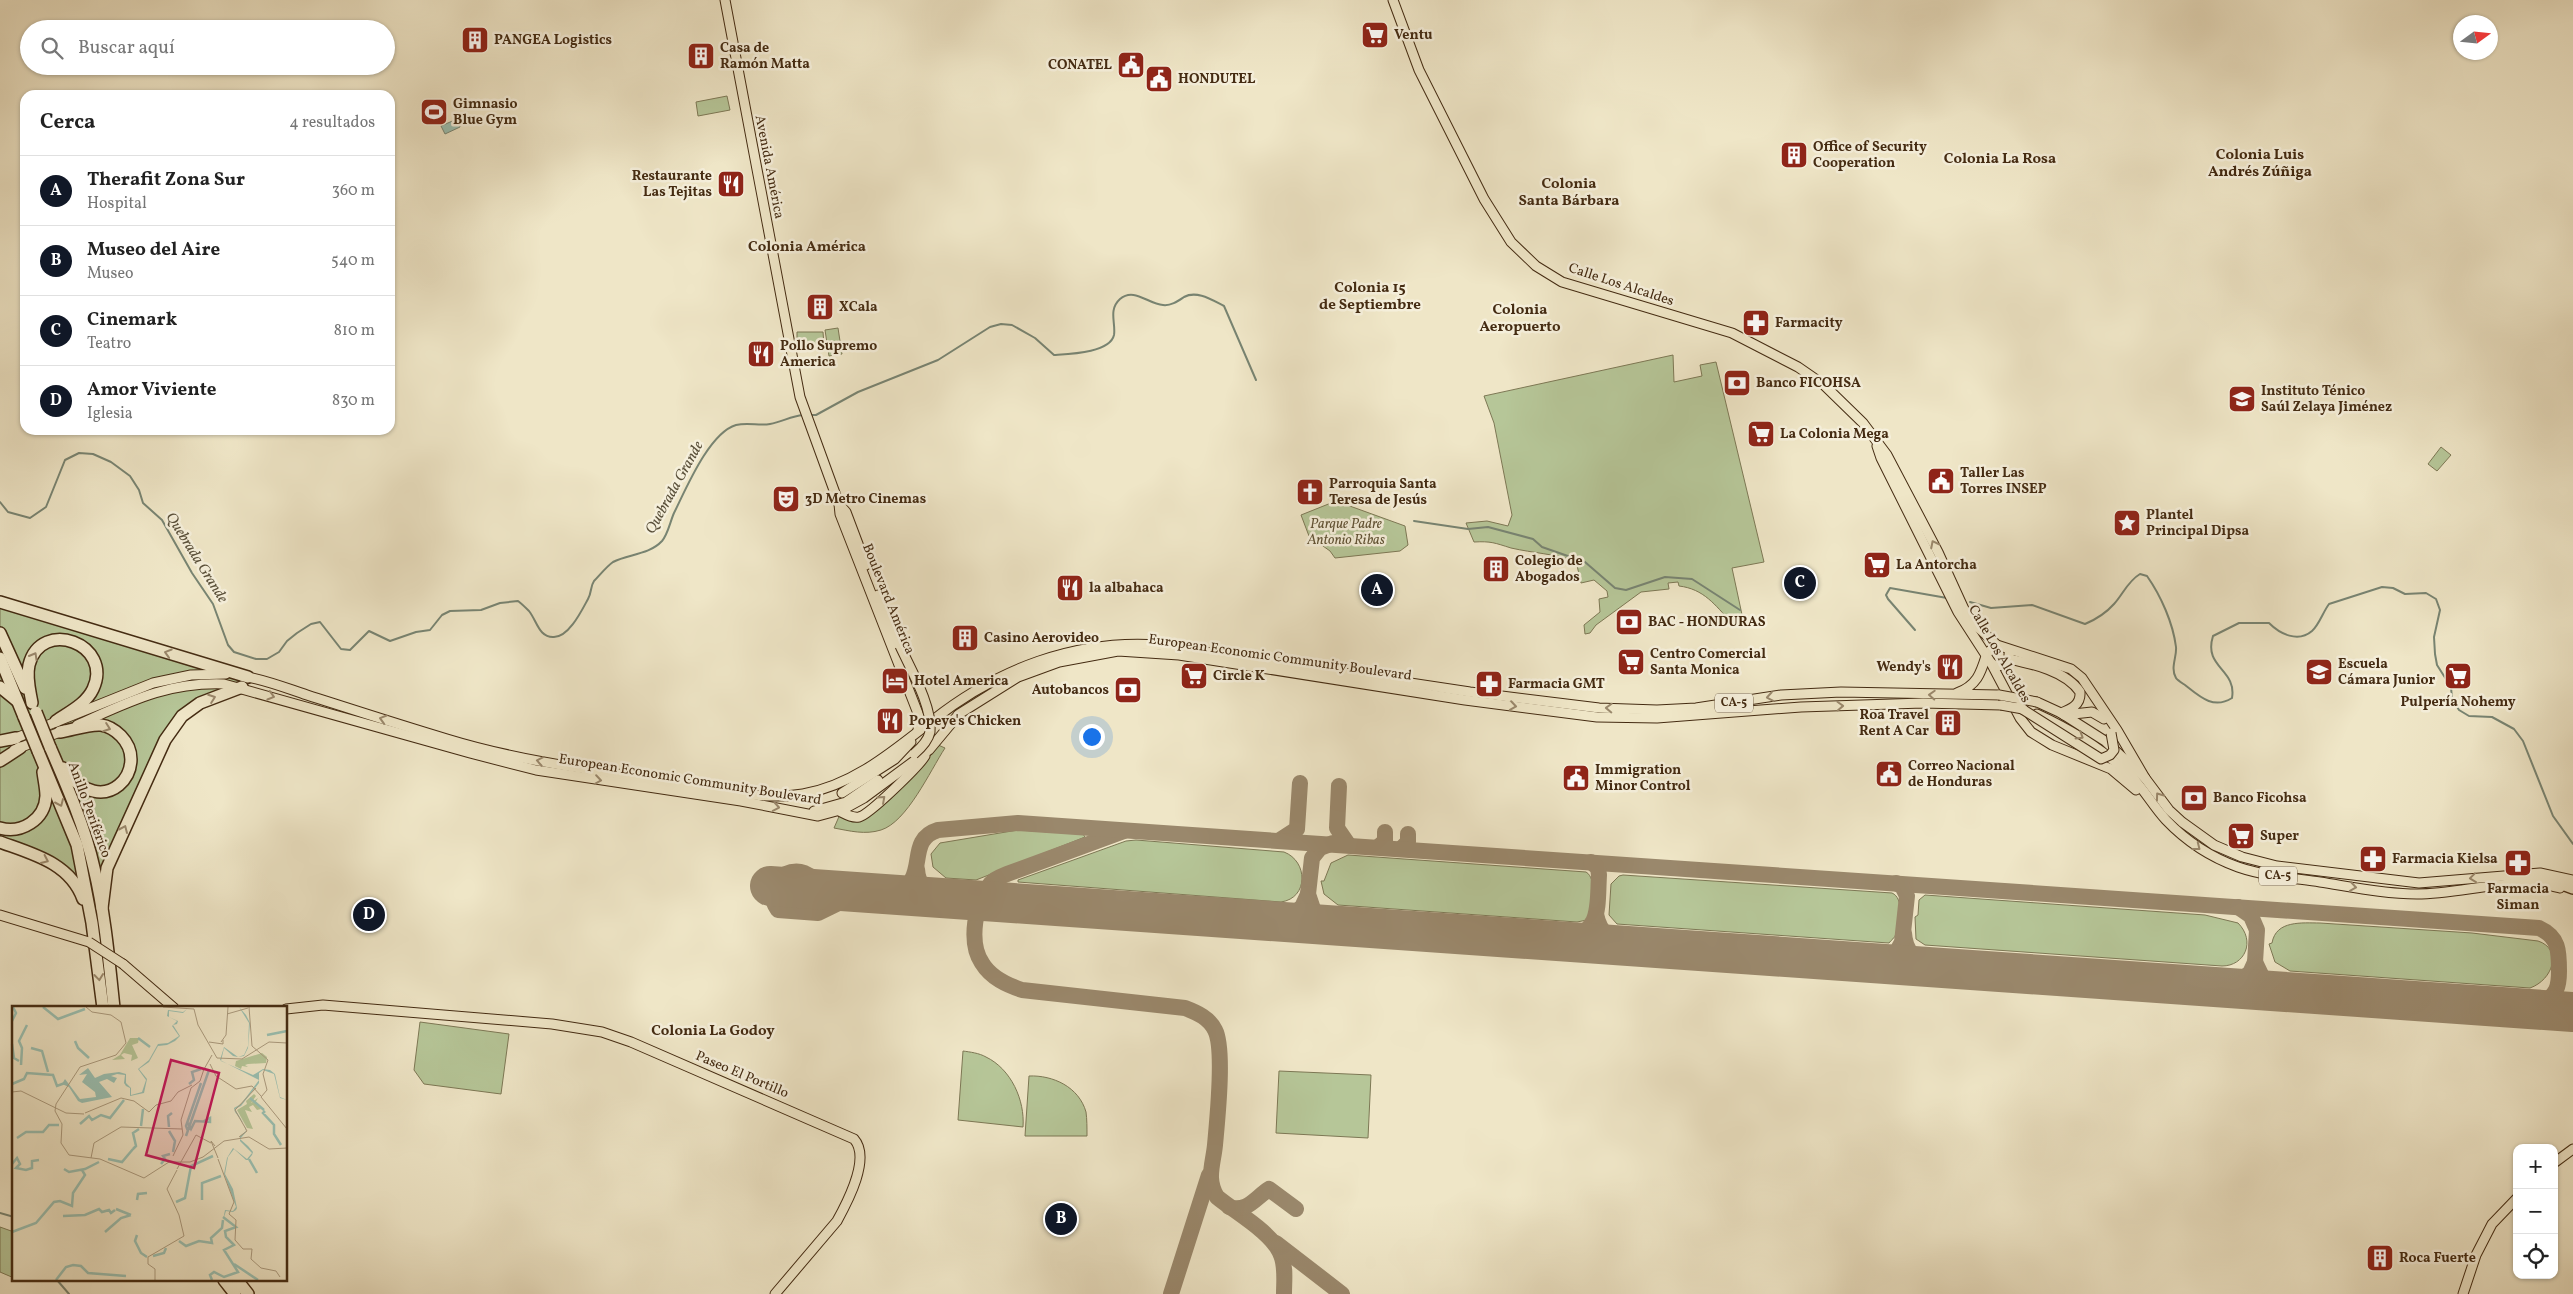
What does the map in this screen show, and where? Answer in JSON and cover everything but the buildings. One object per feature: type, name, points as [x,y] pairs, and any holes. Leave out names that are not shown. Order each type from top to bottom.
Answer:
[{"type":"highway","points":[[0,602],[248,676]]},
{"type":"highway","name":"Anillo Periférico","points":[[0,633],[34,708],[84,832],[102,908],[114,1006]]},
{"type":"highway","points":[[34,708],[28,677],[34,654],[42,645],[53,641],[72,640],[81,645],[94,660],[96,680],[93,689],[58,727]]},
{"type":"highway","name":"Anillo Periférico","points":[[0,658],[77,845],[92,923],[103,1006]]},
{"type":"highway","points":[[0,687],[18,703]]},
{"type":"highway","points":[[102,908],[107,868],[165,740],[182,716],[200,703],[242,687]]},
{"type":"highway","points":[[52,751],[72,780],[90,791],[109,790],[125,780],[129,771],[130,749],[125,740],[109,727],[58,727]]},
{"type":"highway","points":[[0,743],[18,743]]},
{"type":"highway","points":[[0,760],[18,743]]},
{"type":"highway","points":[[0,828],[9,830],[22,828],[38,816],[46,797],[40,756]]},
{"type":"highway","points":[[0,842],[60,868],[74,880],[80,889],[92,923]]},
{"type":"highway","points":[[2516,879],[2543,880],[2573,888]]},
{"type":"highway","points":[[226,1282],[235,1294]]},
{"type":"highway","points":[[239,1282],[248,1294]]},
{"type":"main road","name":"Avenida América","points":[[725,0],[800,397],[809,426]]},
{"type":"main road","name":"Calle Los Alcaldes","points":[[1393,0],[1419,70],[1484,199],[1511,242],[1536,266],[1569,284],[1732,333],[1768,350],[1824,385],[1863,423],[1887,455],[1938,552],[1964,609],[1974,623],[2008,654],[2071,669],[2082,678],[2145,778]]},
{"type":"main road","name":"Boulevard América","points":[[809,426],[839,504],[840,514],[919,716],[915,734]]},
{"type":"main road","name":"Calle Los Alcaldes","points":[[1876,441],[1881,458],[1958,612],[1988,660],[2020,718],[2031,732],[2052,745],[2110,769],[2128,782],[2154,811],[2166,820]]},
{"type":"main road","name":"Boulevard América","points":[[839,504],[846,512],[918,701],[935,718]]},
{"type":"main road","points":[[802,812],[817,811],[846,802],[914,754],[925,743],[930,732],[923,698],[878,596]]},
{"type":"main road","name":"European Economic Community Boulevard","points":[[58,727],[153,683],[210,673],[248,676],[448,739],[539,762],[719,790],[775,796],[809,793],[846,780],[876,763],[935,718],[980,687],[1020,666],[1060,654],[1118,644],[1159,645],[1597,717],[1657,718],[1800,707],[1923,703],[2019,707],[2063,726],[2099,748],[2132,777],[2166,820],[2198,848],[2214,858],[2240,868],[2266,874],[2386,892],[2417,894],[2516,879],[2540,873],[2573,880]]},
{"type":"main road","points":[[1950,696],[1967,689],[1976,681],[1988,660],[1990,649],[1997,645]]},
{"type":"main road","name":"European Economic Community Boulevard","points":[[0,755],[18,743],[152,692],[182,685],[216,684],[242,687],[470,753],[536,770],[818,816],[852,806],[928,750],[959,714],[1018,677],[1059,662],[1118,651],[1179,655],[1467,696],[1599,708],[1657,710],[1739,703],[1800,694],[1895,692],[1950,696],[1998,695],[2037,702],[2063,714],[2105,741],[2145,778],[2169,810],[2196,833],[2214,845],[2263,863],[2419,883],[2516,879],[2558,887],[2573,893]]},
{"type":"main road","points":[[1988,660],[2001,666],[2008,654],[2052,672],[2076,685],[2080,692],[2078,701],[2073,708],[2063,714]]},
{"type":"main road","points":[[2019,707],[2101,759],[2106,758],[2114,750],[2111,733],[2084,688],[2072,676],[2052,663]]},
{"type":"main road","points":[[2063,714],[2092,712],[2104,719]]},
{"type":"main road","points":[[842,793],[895,758],[907,748],[915,734]]},
{"type":"main road","points":[[841,812],[852,817],[864,815],[921,763],[928,750]]},
{"type":"main road","points":[[0,915],[89,942],[123,964],[172,1006]]},
{"type":"main road","name":"Paseo El Portillo","points":[[288,1009],[323,1005],[552,1024],[602,1032],[631,1042],[854,1138],[861,1150],[861,1161],[837,1221],[775,1294]]},
{"type":"main road","points":[[2558,1160],[2573,1149]]},
{"type":"main road","points":[[2463,1294],[2476,1255],[2492,1224],[2513,1202]]},
{"type":"green space","points":[[727,96],[730,110],[698,116],[696,102]]},
{"type":"green space","points":[[838,328],[842,354],[829,356],[825,330]]},
{"type":"green space","points":[[797,332],[823,332],[824,345],[797,345]]},
{"type":"green space","points":[[1673,355],[1674,382],[1702,376],[1700,365],[1716,362],[1764,562],[1732,568],[1744,624],[1731,622],[1702,594],[1679,586],[1678,582],[1668,583],[1669,589],[1641,592],[1596,625],[1590,633],[1585,634],[1584,625],[1600,612],[1599,599],[1608,597],[1607,591],[1594,580],[1581,583],[1576,561],[1493,543],[1474,542],[1466,523],[1487,521],[1508,526],[1512,515],[1494,423],[1484,396]]},
{"type":"green space","points":[[2441,447],[2451,455],[2437,471],[2428,464]]},
{"type":"green space","name":"Parque Padre Antonio Ribas","points":[[1336,501],[1405,526],[1408,545],[1400,551],[1335,558],[1330,551],[1309,536],[1301,515]]},
{"type":"green space","points":[[0,602],[248,677],[242,687],[182,716],[107,867],[102,908],[92,923],[74,880],[0,842]]},
{"type":"green space","points":[[936,744],[945,748],[909,807],[891,825],[881,830],[869,832],[834,828],[841,812],[861,817]]},
{"type":"green space","points":[[1018,830],[1083,834],[1085,837],[976,880],[946,878],[933,867],[931,854],[940,843]]},
{"type":"green space","points":[[1136,840],[1284,852],[1298,863],[1302,879],[1301,887],[1297,894],[1281,902],[1018,882],[1018,880],[1126,841]]},
{"type":"green space","points":[[1348,855],[1586,872],[1590,875],[1593,887],[1592,909],[1587,920],[1577,922],[1338,905],[1324,894],[1321,881],[1324,881],[1331,863]]},
{"type":"green space","points":[[1619,876],[1892,893],[1896,896],[1900,905],[1899,924],[1895,935],[1889,943],[1617,924],[1609,915],[1611,884]]},
{"type":"green space","points":[[1925,895],[2205,915],[2238,923],[2246,937],[2247,945],[2242,957],[2237,962],[2222,966],[1925,945],[1916,939],[1915,917],[1918,915],[1919,900]]},
{"type":"green space","points":[[2320,923],[2472,933],[2538,941],[2546,945],[2551,951],[2553,957],[2552,964],[2544,978],[2530,988],[2290,971],[2275,962],[2269,944],[2272,943],[2274,936],[2279,930],[2291,924]]},
{"type":"green space","points":[[420,1022],[509,1034],[501,1094],[424,1084],[414,1070]]},
{"type":"green space","points":[[963,1051],[986,1057],[1003,1069],[1015,1086],[1019,1096],[1022,1106],[1023,1127],[958,1120]]},
{"type":"green space","points":[[1279,1071],[1371,1075],[1368,1138],[1276,1133]]},
{"type":"green space","points":[[1029,1076],[1056,1080],[1071,1089],[1078,1096],[1086,1112],[1087,1136],[1025,1136]]},
{"type":"green space","points":[[0,1227],[12,1231],[12,1277],[0,1272]]},
{"type":"shaded area","points":[[457,119],[460,127],[445,134],[441,126]]},
{"type":"waterway","name":"Quebrada Grande","points":[[810,415],[816,415],[858,392],[938,360],[990,327],[1001,324],[1012,325],[1035,338],[1054,355],[1097,349],[1105,346],[1114,335],[1113,312],[1116,303],[1125,296],[1131,295],[1136,295],[1157,304],[1166,305],[1189,295],[1199,295],[1224,306],[1256,380]]},
{"type":"waterway","name":"Quebrada Grande","points":[[0,502],[8,512],[30,518],[46,507],[65,460],[79,453],[93,454],[111,462],[130,476],[139,490],[143,503],[162,520],[192,573],[213,604],[228,645],[234,652],[256,659],[267,659],[279,652],[287,641],[297,633],[311,624],[320,622],[341,649],[350,650],[369,631],[390,641],[416,632],[430,630],[442,615],[450,611],[481,610],[500,603],[518,601],[529,611],[542,632],[549,637],[554,637],[560,636],[570,628],[582,610],[594,581],[610,564],[619,559],[645,552],[662,541],[699,463],[726,430],[736,425],[770,424],[803,415]]},
{"type":"waterway","name":"Quebrada Grande","points":[[1414,521],[1468,529],[1488,527],[1533,539],[1542,547],[1585,562],[1615,588],[1626,590],[1665,577],[1692,579],[1740,610]]},
{"type":"waterway","name":"Quebrada Grande","points":[[1970,602],[1991,608],[2032,605],[2085,624],[2108,610],[2136,577],[2140,574],[2147,576],[2162,601],[2172,629],[2176,647],[2174,666],[2176,678],[2201,697],[2219,703],[2232,698],[2232,688],[2226,674],[2212,655],[2213,636],[2239,623],[2269,623],[2278,631],[2289,636],[2307,635],[2319,622],[2329,604],[2382,587],[2393,588],[2405,594],[2426,593],[2436,599],[2440,610],[2434,637],[2435,654],[2437,665],[2451,687],[2452,699],[2459,710],[2469,716],[2492,717],[2514,729],[2523,741],[2553,816],[2573,844]]},
{"type":"waterway","name":"Quebrada Grande","points":[[1915,630],[1888,599],[1886,595],[1890,588],[1947,598]]},
{"type":"waterway","points":[[0,1213],[12,1216]]},
{"type":"waterway","points":[[59,1282],[69,1294]]},
{"type":"taxiway","points":[[1280,840],[1297,829],[1300,783]]},
{"type":"taxiway","points":[[1339,786],[1337,828],[1348,844]]},
{"type":"taxiway","points":[[890,894],[903,889],[911,881],[922,843],[927,835],[938,830],[1018,823],[2539,928],[2551,936],[2557,945],[2559,981],[2556,990],[2548,1000],[2541,1005],[2528,1009]]},
{"type":"taxiway","points":[[1124,831],[1007,874],[992,882],[985,891],[977,911],[974,933],[978,954],[990,973],[1005,983],[1022,990],[1185,1008],[1199,1014],[1210,1022],[1218,1039],[1220,1053],[1220,1086],[1211,1172],[1212,1184],[1217,1197],[1253,1223],[1277,1247],[1284,1264],[1284,1294]]},
{"type":"taxiway","points":[[1378,847],[1385,841],[1385,832]]},
{"type":"taxiway","points":[[1401,849],[1408,842],[1408,834]]},
{"type":"taxiway","points":[[1333,843],[1320,848],[1312,858],[1308,894],[1314,912],[1334,926]]},
{"type":"taxiway","points":[[1565,942],[1586,931],[1595,916],[1599,875],[1598,868],[1591,862]]},
{"type":"taxiway","points":[[917,869],[921,884],[940,898]]},
{"type":"taxiway","points":[[818,889],[812,878],[804,873],[795,872],[786,874],[778,880],[773,888],[773,898],[778,910],[818,913],[861,892]]},
{"type":"taxiway","points":[[1876,963],[1895,955],[1902,942],[1907,896],[1902,886],[1896,883]]},
{"type":"taxiway","points":[[1284,922],[1302,907],[1308,894]]},
{"type":"taxiway","points":[[2230,988],[2250,973],[2255,962],[2257,930],[2251,916],[2238,907]]},
{"type":"taxiway","points":[[1596,914],[1600,927],[1608,936],[1618,942],[1631,946]]},
{"type":"taxiway","points":[[1904,933],[1906,945],[1912,954],[1930,967]]},
{"type":"taxiway","points":[[2255,962],[2264,981],[2281,991]]},
{"type":"taxiway","points":[[1171,1294],[1209,1175]]},
{"type":"taxiway","points":[[1229,1207],[1241,1208],[1246,1206],[1269,1189],[1296,1209]]},
{"type":"taxiway","points":[[1276,1243],[1342,1294]]},
{"type":"runway","points":[[770,886],[2573,1012]]},
{"type":"place","name":"Ventu","points":[[1375,35]]},
{"type":"place","name":"PANGEA Logistics","points":[[475,40]]},
{"type":"place","name":"Casa de Ramón Matta","points":[[701,56]]},
{"type":"place","name":"CONATEL","points":[[1131,65]]},
{"type":"place","name":"HONDUTEL","points":[[1159,79]]},
{"type":"place","name":"Gimnasio Blue Gym","points":[[434,112]]},
{"type":"place","name":"Office of Security Cooperation","points":[[1794,155]]},
{"type":"place","name":"Restaurante Las Tejitas","points":[[731,184]]},
{"type":"place","name":"XCala","points":[[820,307]]},
{"type":"place","name":"Farmacity","points":[[1756,323]]},
{"type":"place","name":"Pollo Supremo America","points":[[761,354]]},
{"type":"place","name":"Banco FICOHSA","points":[[1737,383]]},
{"type":"place","name":"Instituto Ténico Saúl Zelaya Jiménez","points":[[2242,399]]},
{"type":"place","name":"La Colonia Mega","points":[[1761,434]]},
{"type":"place","name":"Taller Las Torres INSEP","points":[[1941,481]]},
{"type":"place","name":"Parroquia Santa Teresa de Jesús","points":[[1310,492]]},
{"type":"place","name":"3D Metro Cinemas","points":[[786,499]]},
{"type":"place","name":"Plantel Principal Dipsa","points":[[2127,523]]},
{"type":"place","name":"La Antorcha","points":[[1877,565]]},
{"type":"place","name":"Colegio de Abogados","points":[[1496,569]]},
{"type":"place","name":"Cinemark","points":[[1800,583]]},
{"type":"place","name":"la albahaca","points":[[1070,588]]},
{"type":"place","name":"Therafit Zona Sur","points":[[1377,590]]},
{"type":"place","name":"BAC - HONDURAS","points":[[1629,622]]},
{"type":"place","name":"Casino Aerovideo","points":[[965,638]]},
{"type":"place","name":"Centro Comercial Santa Monica","points":[[1631,662]]},
{"type":"place","name":"Wendy's","points":[[1950,667]]},
{"type":"place","name":"Escuela Cámara Junior","points":[[2319,672]]},
{"type":"place","name":"Circle K","points":[[1194,676]]},
{"type":"place","name":"Pulpería Nohemy","points":[[2458,676]]},
{"type":"place","name":"Hotel America","points":[[895,681]]},
{"type":"place","name":"Farmacia GMT","points":[[1489,684]]},
{"type":"place","name":"Autobancos","points":[[1128,690]]},
{"type":"place","name":"Popeye's Chicken","points":[[890,721]]},
{"type":"place","name":"Roa Travel Rent A Car","points":[[1948,723]]},
{"type":"place","name":"Correo Nacional de Honduras","points":[[1889,774]]},
{"type":"place","name":"Immigration Minor Control","points":[[1576,778]]},
{"type":"place","name":"Banco Ficohsa","points":[[2194,798]]},
{"type":"place","name":"Super","points":[[2241,836]]},
{"type":"place","name":"Farmacia Kielsa","points":[[2373,859]]},
{"type":"place","name":"Farmacia Siman","points":[[2518,863]]},
{"type":"place","name":"Amor Viviente","points":[[369,915]]},
{"type":"place","name":"Museo del Aire","points":[[1061,1219]]},
{"type":"place","name":"Roca Fuerte","points":[[2380,1258]]},
{"type":"district","name":"Colonia La Rosa","points":[[2000,159]]},
{"type":"district","name":"Colonia Luis Andrés Zúñiga","points":[[2260,164]]},
{"type":"district","name":"Colonia Santa Bárbara","points":[[1569,192]]},
{"type":"district","name":"Colonia América","points":[[807,247]]},
{"type":"district","name":"Colonia 15 de Septiembre","points":[[1370,296]]},
{"type":"district","name":"Colonia Aeropuerto","points":[[1520,318]]},
{"type":"district","name":"Colonia La Godoy","points":[[713,1031]]}]
